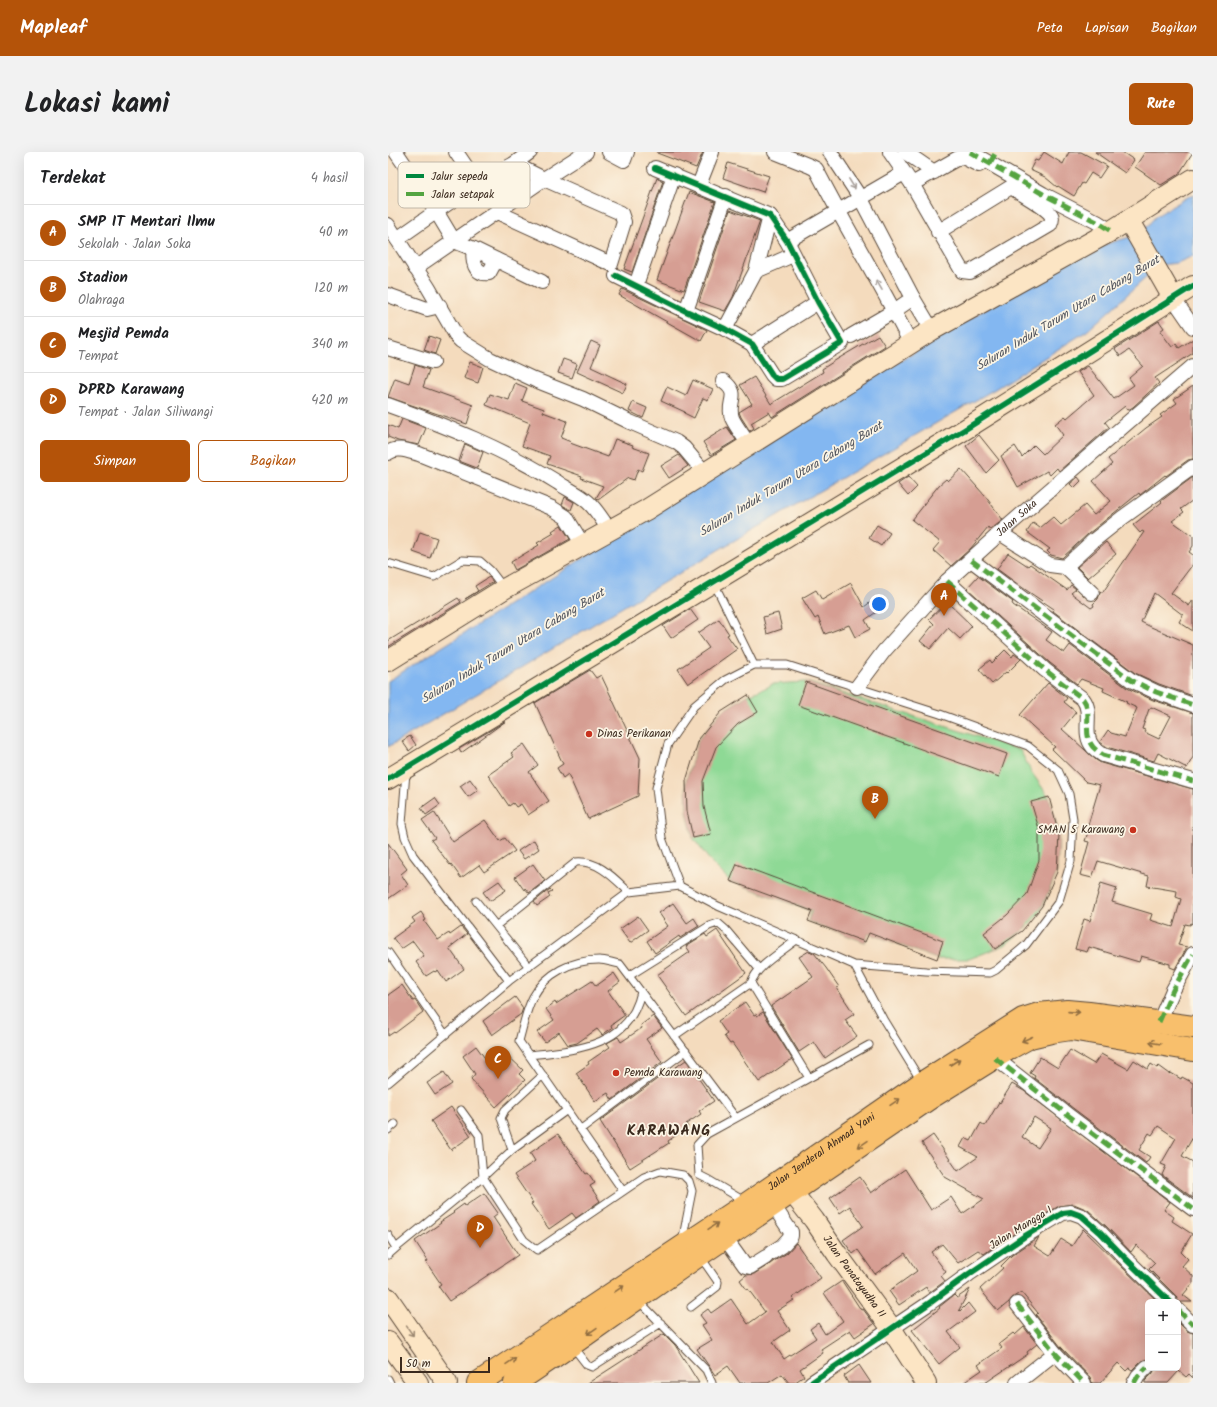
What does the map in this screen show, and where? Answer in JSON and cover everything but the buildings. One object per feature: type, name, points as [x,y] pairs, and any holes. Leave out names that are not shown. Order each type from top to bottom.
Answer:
[{"type":"main road","name":"Jalan Jenderal Ahmad Yani","points":[[515,1383],[638,1299],[690,1254],[725,1238],[760,1208],[792,1192],[926,1091],[983,1044],[1023,1020],[1039,1014],[1074,1012],[1193,1027]]},
{"type":"main road","name":"Jalan Jenderal Ahmad Yani","points":[[478,1383],[690,1254],[760,1208],[926,1091],[995,1058],[1010,1048],[1030,1038],[1051,1032],[1071,1029],[1193,1050]]},
{"type":"street","points":[[396,152],[403,162]]},
{"type":"street","points":[[456,152],[463,162]]},
{"type":"street","points":[[517,162],[530,152]]},
{"type":"street","points":[[530,189],[586,152]]},
{"type":"street","points":[[609,152],[624,160],[627,152]]},
{"type":"street","points":[[698,185],[712,152]]},
{"type":"street","points":[[775,152],[816,169],[911,344]]},
{"type":"street","points":[[830,152],[861,199],[913,298],[932,330]]},
{"type":"street","points":[[787,242],[861,199],[908,178],[934,172],[958,158],[963,157],[984,167],[1046,210],[1051,216],[1052,221],[1050,224],[970,272],[960,270],[908,178],[890,152]]},
{"type":"street","points":[[905,152],[934,172]]},
{"type":"street","points":[[970,152],[993,158],[1043,194],[1097,222],[1111,231]]},
{"type":"street","points":[[616,276],[725,329],[752,344],[776,379],[782,379],[842,343],[818,302],[787,242],[770,216],[726,196],[655,168]]},
{"type":"street","points":[[497,212],[611,264],[624,222],[621,213],[530,172]]},
{"type":"street","points":[[636,285],[674,175]]},
{"type":"street","points":[[388,661],[504,589],[646,510],[932,330],[1111,231],[1131,224],[1193,179]]},
{"type":"street","points":[[938,232],[1011,187]]},
{"type":"street","points":[[686,311],[726,196]]},
{"type":"street","points":[[434,208],[454,241],[474,249],[473,262],[480,272],[489,273],[496,260],[542,282]]},
{"type":"street","points":[[397,239],[440,208]]},
{"type":"street","points":[[415,268],[503,208]]},
{"type":"street","points":[[725,329],[756,271],[770,216]]},
{"type":"street","points":[[1131,224],[1159,275],[1193,327]]},
{"type":"street","points":[[388,226],[440,306],[457,337],[484,355],[535,380],[583,399],[676,442],[684,448],[705,473]]},
{"type":"street","points":[[756,271],[793,255]]},
{"type":"street","points":[[388,779],[714,583],[964,430],[1193,286]]},
{"type":"street","points":[[388,295],[426,309],[440,306]]},
{"type":"street","points":[[851,336],[913,298]]},
{"type":"street","points":[[752,344],[818,302]]},
{"type":"street","points":[[388,348],[433,362]]},
{"type":"street","name":"Jalan Soka","points":[[857,687],[884,651],[947,581],[1000,533],[1193,366]]},
{"type":"street","points":[[723,381],[730,386],[733,391],[731,411],[732,419],[749,445]]},
{"type":"street","points":[[388,406],[476,439],[529,465],[588,502],[610,530]]},
{"type":"street","points":[[388,453],[392,449],[401,449],[419,454],[552,508],[566,517],[584,545]]},
{"type":"street","points":[[1065,567],[1093,541],[1122,518],[1193,467]]},
{"type":"street","points":[[1000,533],[1050,565],[1065,567],[1092,593]]},
{"type":"street","points":[[971,560],[1131,680],[1156,692],[1193,705]]},
{"type":"street","points":[[947,581],[1045,670],[1086,702],[1088,708],[1088,737],[1093,747],[1103,755],[1193,781]]},
{"type":"street","points":[[1159,1022],[1173,990],[1193,954]]},
{"type":"street","points":[[995,1058],[1068,1116],[1193,1210]]},
{"type":"street","name":"Jalan Panatayudha II","points":[[792,1192],[814,1220],[891,1328],[926,1383]]},
{"type":"street","points":[[725,1238],[745,1266],[750,1267],[790,1238],[792,1234],[760,1208]]},
{"type":"street","name":"Jalan Mangga I","points":[[891,1328],[931,1302],[1025,1236],[1063,1213],[1071,1212],[1082,1216],[1100,1232],[1167,1299]]},
{"type":"street","points":[[388,1298],[447,1383]]},
{"type":"street","points":[[1018,1304],[1055,1353],[1084,1383]]},
{"type":"street","points":[[1181,1313],[1193,1325]]},
{"type":"street","points":[[810,1383],[891,1328]]},
{"type":"street","points":[[388,1342],[418,1383]]},
{"type":"street","points":[[1017,1383],[1055,1353]]},
{"type":"street","points":[[1134,1383],[1145,1369]]},
{"type":"lane","points":[[388,563],[434,577],[462,560],[480,561],[490,570],[504,589]]},
{"type":"lane","points":[[714,583],[754,665]]},
{"type":"lane","points":[[388,1083],[509,981],[530,967],[629,892],[680,886],[718,906],[854,966],[926,971],[990,973],[996,970],[1026,946],[1059,901],[1071,861],[1073,819],[1069,794],[1058,770],[1028,746],[940,714],[787,665],[754,665],[725,680],[694,706],[668,744],[656,788],[662,838],[680,886]]},
{"type":"lane","points":[[406,768],[402,824],[405,837],[413,854],[509,981]]},
{"type":"lane","points":[[497,925],[576,862],[584,861],[606,870],[629,892]]},
{"type":"lane","points":[[476,901],[530,967]]},
{"type":"lane","points":[[629,976],[709,926],[718,923],[726,930],[759,969]]},
{"type":"lane","points":[[674,1036],[751,982],[753,976],[759,969],[796,940]]},
{"type":"lane","points":[[388,952],[446,1034]]},
{"type":"lane","points":[[623,1191],[519,1041],[532,997],[545,981],[561,969],[580,962],[600,960],[620,964],[736,1118]]},
{"type":"lane","points":[[854,966],[883,1019],[926,1091]]},
{"type":"lane","points":[[751,982],[809,1078]]},
{"type":"lane","points":[[530,1055],[586,1047],[602,1041],[617,1032],[629,1019],[638,1005],[641,992]]},
{"type":"lane","points":[[699,1175],[698,1145],[712,1130],[868,1045]]},
{"type":"lane","points":[[581,1130],[686,1051]]},
{"type":"lane","points":[[512,1150],[502,1118],[505,1110],[543,1075]]},
{"type":"lane","points":[[461,1110],[479,1135],[483,1177],[524,1240],[537,1250],[644,1177],[660,1171],[683,1175],[689,1182],[692,1191],[690,1254],[718,1282],[717,1287],[691,1307]]},
{"type":"lane","points":[[388,1255],[483,1177],[512,1150],[567,1110]]},
{"type":"lane","points":[[388,1130],[395,1124]]},
{"type":"lane","points":[[699,1175],[760,1208]]},
{"type":"lane","points":[[689,1182],[699,1175]]},
{"type":"lane","points":[[388,1235],[396,1248]]},
{"type":"lane","points":[[638,1299],[706,1370],[712,1383]]},
{"type":"lane","points":[[571,1345],[586,1365],[592,1367],[661,1323]]},
{"type":"lane","points":[[388,1379],[390,1383]]},
{"type":"green space","points":[[806,682],[1020,750],[1032,773],[1049,797],[1059,834],[1057,872],[1039,914],[1005,945],[969,959],[937,959],[869,933],[865,942],[808,921],[811,911],[730,881],[711,862],[693,838],[687,811],[686,781],[699,739],[721,712],[748,695],[772,684]]},
{"type":"water","name":"Saluran Induk Tarum Utara Cabang Barat","points":[[1193,194],[1193,256],[1177,263],[1160,265],[1087,331],[995,389],[730,543],[388,747],[388,681],[758,448],[1012,293],[1093,248],[1140,234],[1156,216]]},
{"type":"marked path","points":[[970,152],[1111,231]]},
{"type":"marked path","points":[[990,163],[996,152]]},
{"type":"marked path","points":[[971,560],[1131,680],[1156,692],[1193,705]]},
{"type":"marked path","points":[[947,581],[1045,670],[1083,699],[1088,710],[1087,729],[1088,736],[1093,747],[1103,755],[1193,781]]},
{"type":"marked path","points":[[1159,1022],[1173,990],[1193,954]]},
{"type":"marked path","points":[[995,1058],[1069,1116],[1193,1209]]},
{"type":"marked path","points":[[1017,1304],[1055,1353],[1084,1383]]},
{"type":"marked path","points":[[1181,1313],[1193,1325]]},
{"type":"marked path","points":[[1134,1383],[1145,1369]]},
{"type":"cycle path","points":[[616,276],[725,329],[752,344],[776,379],[782,379],[842,343],[818,302],[787,241],[770,216],[655,168]]},
{"type":"cycle path","points":[[388,779],[964,430],[1193,286]]},
{"type":"cycle path","points":[[811,1383],[1025,1236],[1063,1213],[1071,1212],[1082,1216],[1167,1299]]},
{"type":"place","name":"SMP IT Mentari Ilmu","points":[[944,616]]},
{"type":"place","name":"Dinas Perikanan","points":[[589,734]]},
{"type":"place","name":"Stadion","points":[[875,819]]},
{"type":"place","name":"SMAN 5 Karawang","points":[[1133,830]]},
{"type":"place","name":"Pemda Karawang","points":[[616,1073]]},
{"type":"place","name":"Mesjid Pemda","points":[[498,1079]]},
{"type":"place","name":"DPRD Karawang","points":[[480,1248]]},
{"type":"district","name":"KARAWANG","points":[[669,1131]]}]
